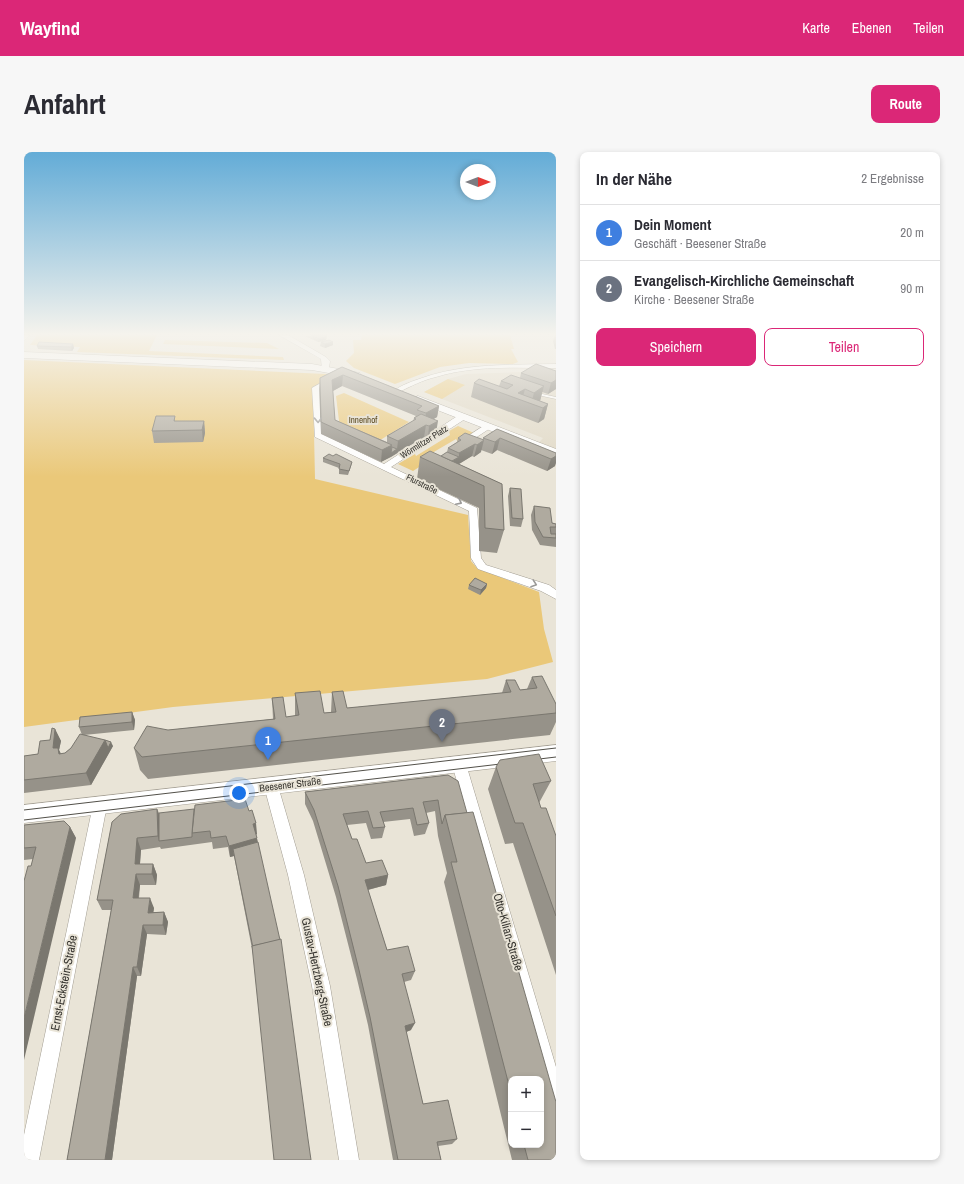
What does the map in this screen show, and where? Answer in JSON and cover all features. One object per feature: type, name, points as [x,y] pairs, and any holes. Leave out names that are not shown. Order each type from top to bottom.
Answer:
[{"type":"street","name":"Flurstraße","points":[[328,382],[316,388],[318,435],[385,467],[411,475],[474,510],[476,558],[482,567],[546,588],[556,595]]},
{"type":"street","points":[[393,389],[415,382]]},
{"type":"street","points":[[393,389],[556,453]]},
{"type":"street","name":"Wörmlitzer Platz","points":[[385,467],[462,417]]},
{"type":"street","points":[[450,450],[488,427]]},
{"type":"street","name":"Beesener Straße","points":[[24,814],[556,754]]},
{"type":"street","name":"Otto-Kilian-Straße","points":[[459,764],[552,1074],[556,1100]]},
{"type":"street","name":"Gustav-Hertzberg-Straße","points":[[271,786],[296,875],[321,986],[349,1160]]},
{"type":"street","name":"Ernst-Eckstein-Straße","points":[[29,1160],[100,805]]},
{"type":"lane","points":[[531,392],[556,398]]},
{"type":"shaded area","points":[[442,382],[556,382],[556,453],[535,447],[543,438],[424,392]]},
{"type":"green space","points":[[24,382],[324,382],[313,387],[315,479],[468,515],[471,561],[477,568],[539,592],[544,629],[553,662],[487,679],[173,707],[24,727]]},
{"type":"green space","points":[[390,382],[400,382],[395,384]]},
{"type":"green space","points":[[442,382],[457,382],[465,385],[442,399],[424,392]]},
{"type":"green space","name":"Innenhof","points":[[344,393],[409,422],[374,444],[340,429],[336,396]]},
{"type":"green space","points":[[458,426],[474,433],[458,442],[456,439],[432,453],[433,458],[413,471],[398,464],[415,454],[416,456],[450,435],[449,431]]},
{"type":"building","points":[[320,382],[332,382],[335,420],[392,445],[382,450],[321,422]]},
{"type":"building","points":[[361,382],[379,382],[439,406],[426,413],[417,410],[422,406]]},
{"type":"building","points":[[488,382],[507,389],[513,385],[504,382],[532,382],[544,386],[534,393],[525,389],[518,393],[548,404],[543,408],[474,383]]},
{"type":"building","points":[[421,414],[438,421],[429,426],[426,425],[398,441],[387,436],[416,419],[414,418]]},
{"type":"building","points":[[156,416],[175,416],[174,421],[204,421],[202,430],[152,431]]},
{"type":"building","points":[[497,429],[556,453],[556,456],[551,459],[500,438],[495,442],[483,438]]},
{"type":"building","points":[[465,433],[484,440],[477,445],[475,444],[459,453],[448,448],[461,440],[458,438]]},
{"type":"building","points":[[392,447],[397,449],[391,453]]},
{"type":"building","points":[[430,451],[502,484],[504,530],[485,528],[484,486],[420,457]]},
{"type":"building","points":[[447,452],[459,457],[452,461],[441,456]]},
{"type":"building","points":[[329,454],[333,456],[336,454],[352,462],[349,471],[339,469],[340,464],[323,458]]},
{"type":"building","points":[[510,488],[521,489],[523,519],[512,518]]},
{"type":"building","points":[[534,506],[550,508],[552,523],[556,524],[556,527],[550,527],[551,534],[556,534],[556,538],[543,537],[535,522]]},
{"type":"building","points":[[475,578],[487,584],[481,590],[469,585]]},
{"type":"building","points":[[542,676],[556,704],[556,713],[142,757],[134,748],[147,726],[168,730],[275,719],[272,698],[283,697],[286,717],[299,715],[295,693],[320,691],[324,713],[336,712],[332,692],[343,691],[347,708],[511,692],[506,680],[515,680],[520,690],[537,688],[532,677]]},
{"type":"building","points":[[132,712],[132,722],[79,727],[80,717]]},
{"type":"building","points":[[52,728],[55,729],[53,748],[58,748],[59,754],[65,753],[71,748],[80,734],[105,740],[86,773],[24,780],[24,756],[38,754],[40,741],[50,740]]},
{"type":"building","points":[[105,740],[111,742],[108,748]]},
{"type":"building","points":[[539,754],[551,781],[533,784],[541,808],[546,808],[556,836],[556,916],[523,823],[515,823],[496,767],[500,760]]},
{"type":"building","points":[[448,775],[458,781],[467,813],[445,815],[442,824],[438,800],[423,802],[429,823],[417,825],[413,808],[380,812],[385,827],[373,828],[368,811],[343,814],[352,839],[357,839],[366,863],[382,860],[388,875],[365,880],[387,950],[408,946],[415,971],[402,974],[415,1023],[405,1026],[423,1104],[448,1100],[457,1139],[437,1142],[441,1160],[398,1160],[370,1017],[338,886],[314,810],[305,792]]},
{"type":"building","points":[[245,799],[249,811],[252,810],[256,823],[253,824],[257,838],[229,846],[226,836],[211,838],[210,831],[192,833],[195,805]]},
{"type":"building","points":[[157,809],[158,836],[137,838],[135,864],[153,864],[152,874],[136,874],[133,898],[150,898],[148,913],[164,912],[163,925],[143,925],[137,967],[133,967],[105,1160],[67,1160],[113,900],[97,900],[112,822],[121,814]]},
{"type":"building","points":[[194,809],[192,837],[159,841],[159,813]]},
{"type":"building","points":[[473,812],[556,1102],[556,1160],[528,1160],[525,1148],[544,1148],[544,1076],[508,1076],[508,1081],[451,862],[457,862],[445,815]]},
{"type":"building","points":[[64,821],[70,827],[24,1018],[24,881],[28,866],[31,866],[36,847],[24,848],[24,825]]},
{"type":"building","points":[[258,842],[280,940],[253,946],[233,849]]},
{"type":"building","points":[[281,939],[311,1160],[274,1160],[252,946]]},
{"type":"tram line","points":[[24,810],[556,748]]},
{"type":"tram line","points":[[531,760],[556,757]]},
{"type":"tram line","points":[[24,820],[509,763]]},
{"type":"place","name":"Evangelisch-Kirchliche Gemeinschaft","points":[[442,742]]},
{"type":"place","name":"Dein Moment","points":[[268,760]]}]
